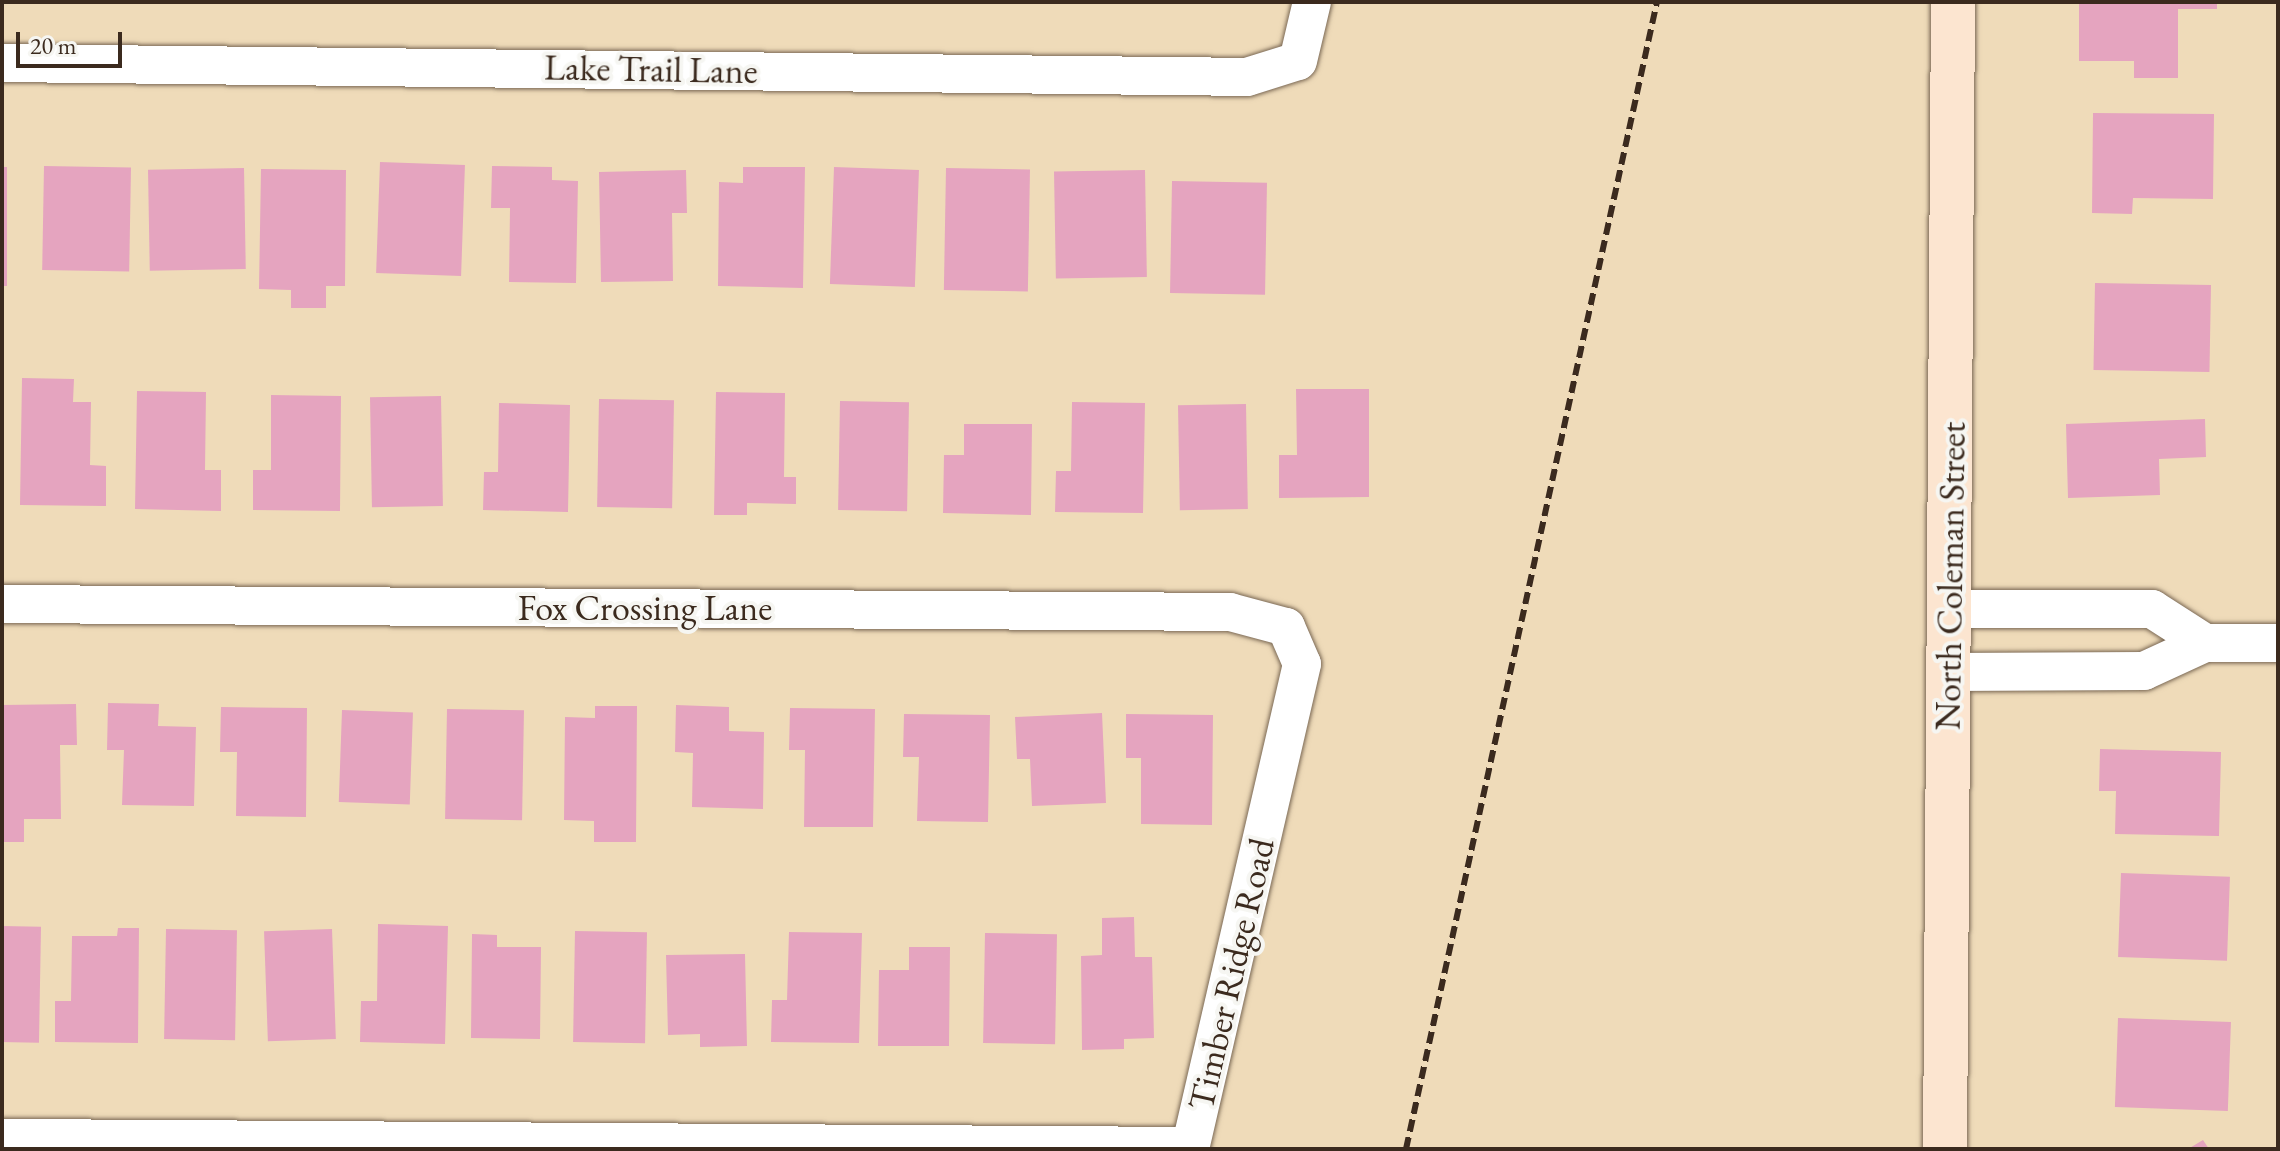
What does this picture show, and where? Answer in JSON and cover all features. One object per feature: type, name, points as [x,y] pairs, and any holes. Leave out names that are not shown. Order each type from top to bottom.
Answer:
[{"type":"street","name":"Lake Trail Lane","points":[[2,63],[1247,77],[1298,61],[1312,2]]},
{"type":"street","name":"North Coleman Street","points":[[1945,1149],[1953,2]]},
{"type":"street","name":"Fox Crossing Lane","points":[[2,604],[1230,612],[1286,627]]},
{"type":"street","points":[[1950,609],[2152,609],[2205,643]]},
{"type":"street","name":"Timber Ridge Road","points":[[2,1138],[1191,1146],[1302,664],[1286,627]]},
{"type":"street","points":[[1949,672],[2144,671],[2205,643],[2278,643]]},
{"type":"building","points":[[2079,2],[2217,2],[2217,9],[2178,9],[2178,78],[2134,78],[2134,61],[2079,61]]},
{"type":"building","points":[[2093,113],[2214,114],[2213,199],[2133,198],[2132,214],[2092,213]]},
{"type":"building","points":[[380,162],[465,165],[461,276],[376,273]]},
{"type":"building","points":[[44,166],[131,168],[129,272],[42,270]]},
{"type":"building","points":[[492,166],[552,167],[552,180],[578,181],[576,283],[509,282],[510,208],[491,208]]},
{"type":"building","points":[[2,167],[7,167],[7,286],[2,286]]},
{"type":"building","points":[[743,167],[805,167],[803,288],[718,286],[719,182],[743,183]]},
{"type":"building","points":[[834,167],[919,170],[915,287],[830,284]]},
{"type":"building","points":[[244,168],[246,269],[150,271],[148,170]]},
{"type":"building","points":[[946,168],[1030,169],[1028,291],[944,290]]},
{"type":"building","points":[[261,169],[346,170],[345,286],[326,286],[326,308],[291,308],[291,290],[259,289]]},
{"type":"building","points":[[686,170],[687,213],[672,213],[673,281],[601,282],[599,172]]},
{"type":"building","points":[[1145,170],[1147,277],[1056,279],[1054,172]]},
{"type":"building","points":[[1172,181],[1267,183],[1265,295],[1170,293]]},
{"type":"building","points":[[2095,283],[2211,285],[2209,372],[2093,370]]},
{"type":"building","points":[[22,378],[74,379],[73,402],[91,402],[90,465],[106,466],[106,506],[20,505]]},
{"type":"building","points":[[1296,389],[1369,389],[1369,497],[1279,498],[1279,455],[1297,455]]},
{"type":"building","points":[[137,391],[206,392],[205,470],[221,470],[221,511],[135,509]]},
{"type":"building","points":[[716,392],[785,393],[784,477],[796,477],[796,504],[747,503],[747,515],[714,515]]},
{"type":"building","points":[[271,395],[341,396],[340,511],[253,510],[253,470],[271,470]]},
{"type":"building","points":[[441,396],[443,506],[372,507],[370,397]]},
{"type":"building","points":[[599,399],[674,400],[672,508],[597,507]]},
{"type":"building","points":[[840,401],[909,402],[907,511],[838,510]]},
{"type":"building","points":[[1072,402],[1145,403],[1143,513],[1055,512],[1056,471],[1071,471]]},
{"type":"building","points":[[499,403],[570,405],[568,512],[483,510],[484,472],[498,472]]},
{"type":"building","points":[[1246,404],[1248,509],[1180,510],[1178,405]]},
{"type":"building","points":[[2205,419],[2206,457],[2159,459],[2160,495],[2068,498],[2066,424]]},
{"type":"building","points":[[964,424],[1032,424],[1031,515],[943,513],[944,455],[964,455]]},
{"type":"building","points":[[108,703],[159,704],[158,726],[196,727],[194,806],[122,805],[124,750],[107,750]]},
{"type":"building","points":[[76,704],[77,745],[60,745],[61,819],[24,819],[24,842],[2,842],[2,705]]},
{"type":"building","points":[[676,705],[729,707],[729,731],[764,732],[763,809],[692,807],[693,753],[675,752]]},
{"type":"building","points":[[595,706],[637,706],[636,842],[594,842],[594,821],[564,820],[565,717],[595,718]]},
{"type":"building","points":[[221,707],[307,708],[306,817],[236,816],[237,752],[220,752]]},
{"type":"building","points":[[790,708],[875,709],[873,827],[804,827],[805,750],[789,750]]},
{"type":"building","points":[[447,709],[524,710],[522,820],[445,819]]},
{"type":"building","points":[[342,710],[413,712],[410,804],[339,802]]},
{"type":"building","points":[[1102,713],[1106,803],[1032,806],[1030,759],[1017,759],[1015,717]]},
{"type":"building","points":[[904,714],[990,715],[988,822],[917,821],[919,757],[903,757]]},
{"type":"building","points":[[1126,714],[1213,715],[1212,825],[1141,824],[1141,758],[1126,758]]},
{"type":"building","points":[[2100,749],[2221,752],[2219,836],[2115,834],[2116,791],[2099,791]]},
{"type":"building","points":[[2121,873],[2230,877],[2227,961],[2118,957]]},
{"type":"building","points":[[1134,917],[1135,957],[1152,957],[1154,1038],[1124,1039],[1124,1049],[1082,1050],[1081,956],[1102,955],[1102,918]]},
{"type":"building","points":[[378,924],[448,926],[445,1044],[360,1042],[361,1001],[377,1001]]},
{"type":"building","points":[[2,926],[41,927],[39,1043],[2,1042]]},
{"type":"building","points":[[118,928],[139,928],[138,1043],[55,1042],[55,1001],[71,1001],[72,936],[117,936]]},
{"type":"building","points":[[166,929],[237,930],[235,1040],[164,1039]]},
{"type":"building","points":[[332,929],[336,1039],[268,1041],[264,931]]},
{"type":"building","points":[[575,931],[647,932],[645,1043],[573,1042]]},
{"type":"building","points":[[789,932],[862,933],[859,1043],[771,1042],[772,1000],[787,1000]]},
{"type":"building","points":[[985,933],[1057,934],[1055,1044],[983,1043]]},
{"type":"building","points":[[472,934],[497,935],[497,947],[541,947],[540,1039],[471,1038]]},
{"type":"building","points":[[909,947],[950,947],[949,1046],[878,1046],[879,970],[909,970]]},
{"type":"building","points":[[745,954],[747,1046],[700,1047],[700,1034],[668,1035],[666,955]]},
{"type":"building","points":[[2118,1018],[2231,1022],[2228,1111],[2115,1107]]},
{"type":"building","points":[[2203,1140],[2209,1149],[2188,1149]]},
{"type":"railway","points":[[1406,1149],[1657,2]]}]
